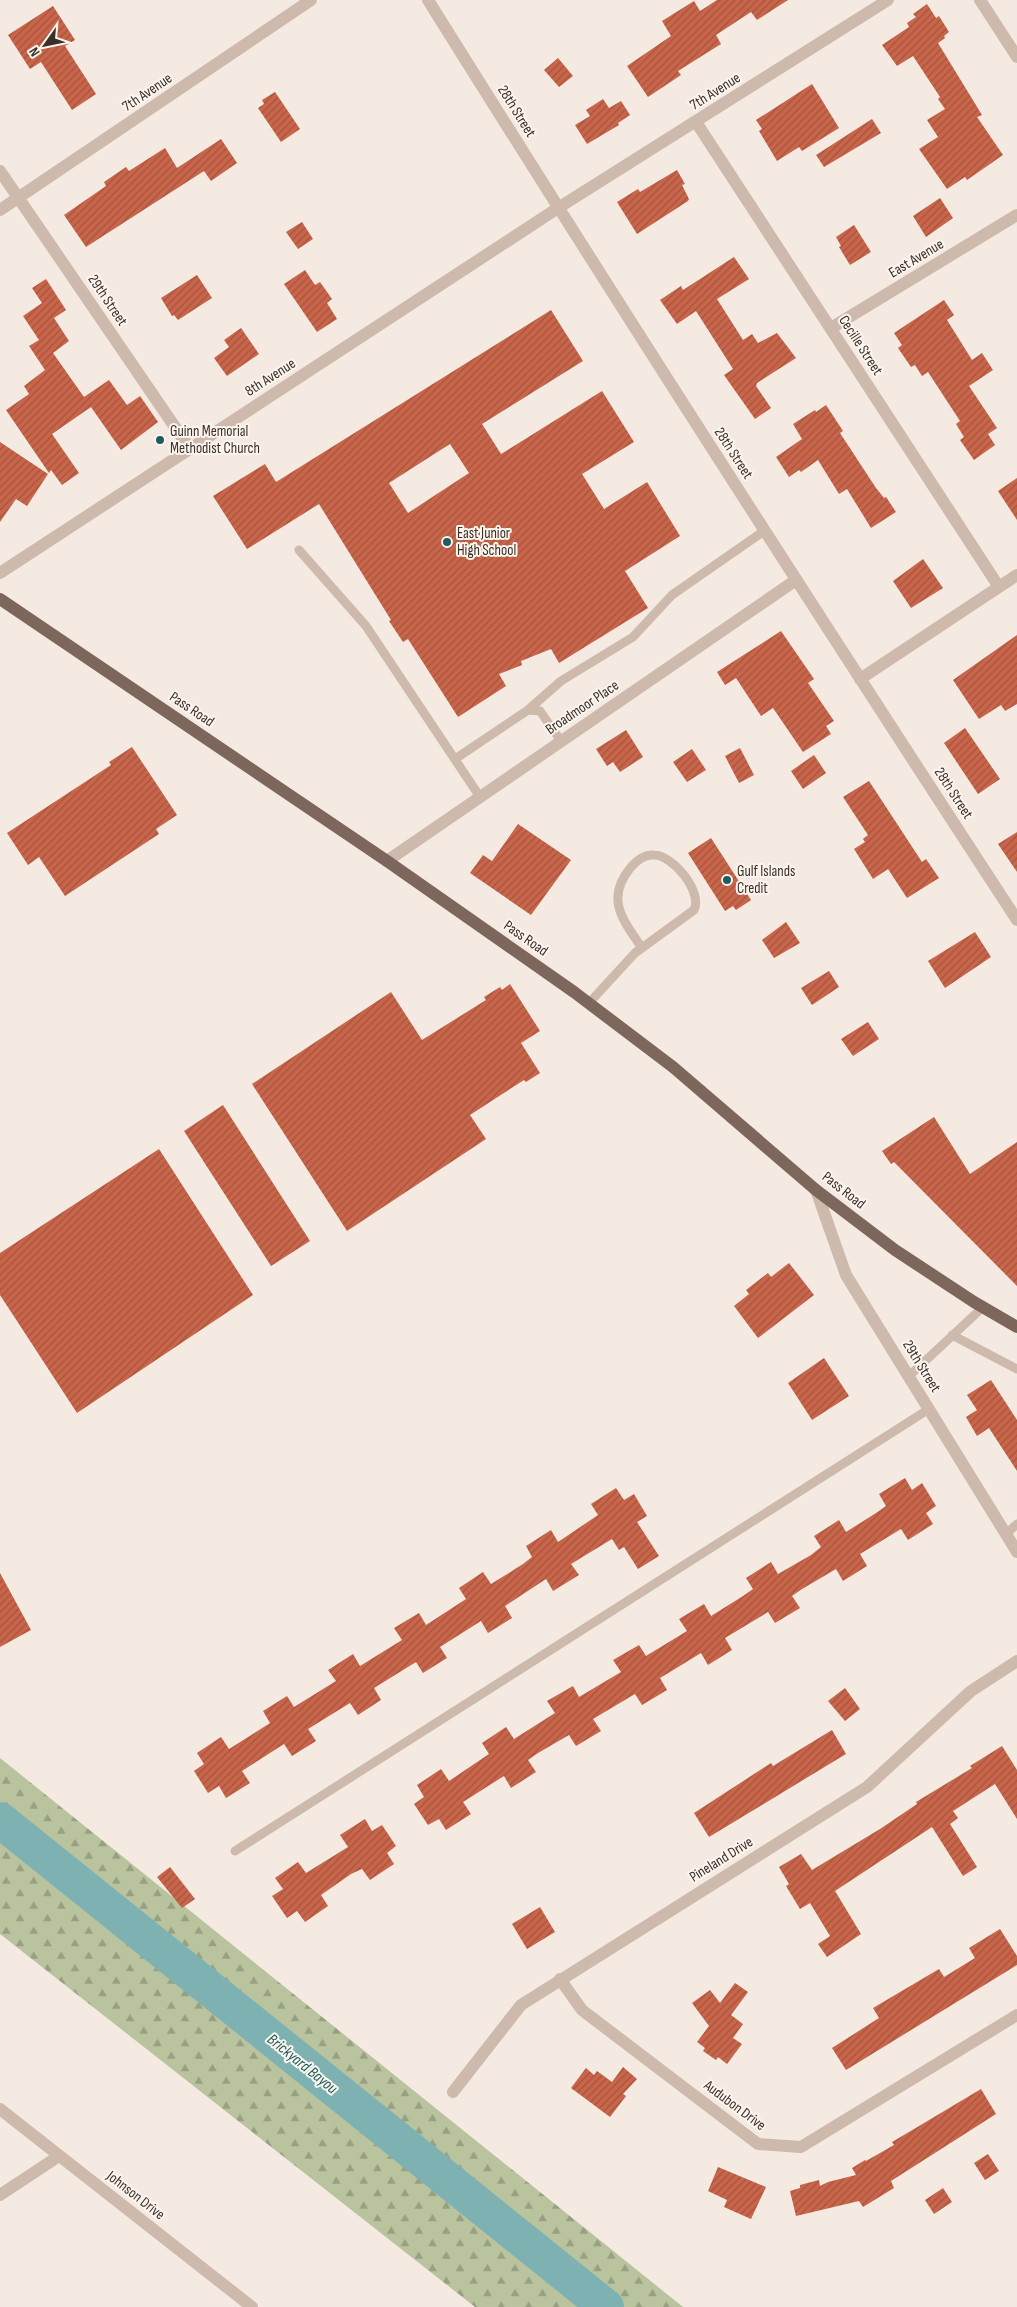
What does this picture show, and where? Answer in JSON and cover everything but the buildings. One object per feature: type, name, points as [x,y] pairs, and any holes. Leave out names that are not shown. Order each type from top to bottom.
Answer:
[{"type":"main road","name":"Pass Road","points":[[0,599],[387,861],[589,1003],[673,1067],[816,1190],[895,1250],[982,1307],[1017,1326]]},
{"type":"street","name":"7th Avenue","points":[[0,210],[311,0]]},
{"type":"street","name":"28th Street","points":[[428,0],[764,531],[1017,920]]},
{"type":"street","name":"7th Avenue","points":[[558,208],[888,0]]},
{"type":"street","points":[[980,0],[1017,57]]},
{"type":"street","name":"Cecille Street","points":[[696,122],[998,587]]},
{"type":"street","name":"29th Street","points":[[0,170],[190,449]]},
{"type":"street","name":"8th Avenue","points":[[0,573],[558,208]]},
{"type":"street","name":"East Avenue","points":[[831,328],[1017,216]]},
{"type":"street","points":[[860,679],[1017,575]]},
{"type":"street","name":"Broadmoor Place","points":[[387,861],[796,580]]},
{"type":"street","name":"29th Street","points":[[816,1190],[846,1275],[1017,1552]]},
{"type":"street","name":"Pineland Drive","points":[[453,2092],[521,2005],[867,1787],[971,1691],[1017,1662]]},
{"type":"street","name":"Audubon Drive","points":[[560,1979],[582,2010],[758,2144],[801,2147],[1017,2015]]},
{"type":"street","name":"Johnson Drive","points":[[0,2108],[58,2156],[252,2307]]},
{"type":"street","points":[[0,2195],[58,2156]]},
{"type":"lane","points":[[455,759],[528,710],[561,681],[634,637],[672,595],[764,531]]},
{"type":"lane","points":[[299,550],[366,626],[480,797]]},
{"type":"lane","points":[[528,710],[540,711],[561,741]]},
{"type":"lane","points":[[589,1003],[624,963],[694,910],[696,906],[696,896],[690,882],[673,863],[656,854],[644,856],[633,864],[622,878],[617,894],[619,908],[627,926],[642,948]]},
{"type":"lane","points":[[909,1376],[982,1307]]},
{"type":"lane","points":[[952,1334],[1017,1369]]},
{"type":"lane","points":[[235,1851],[929,1409]]},
{"type":"lane","points":[[1006,1534],[1017,1524]]},
{"type":"green space","points":[[0,1758],[683,2307],[475,2307],[0,1934]]},
{"type":"waterway","name":"Brickyard Bayou","points":[[0,1820],[606,2307]]},
{"type":"place","name":"Guinn Memorial Methodist Church","points":[[160,440]]},
{"type":"place","name":"East Junior High School","points":[[447,542]]},
{"type":"place","name":"Gulf Islands Credit","points":[[727,880]]}]
